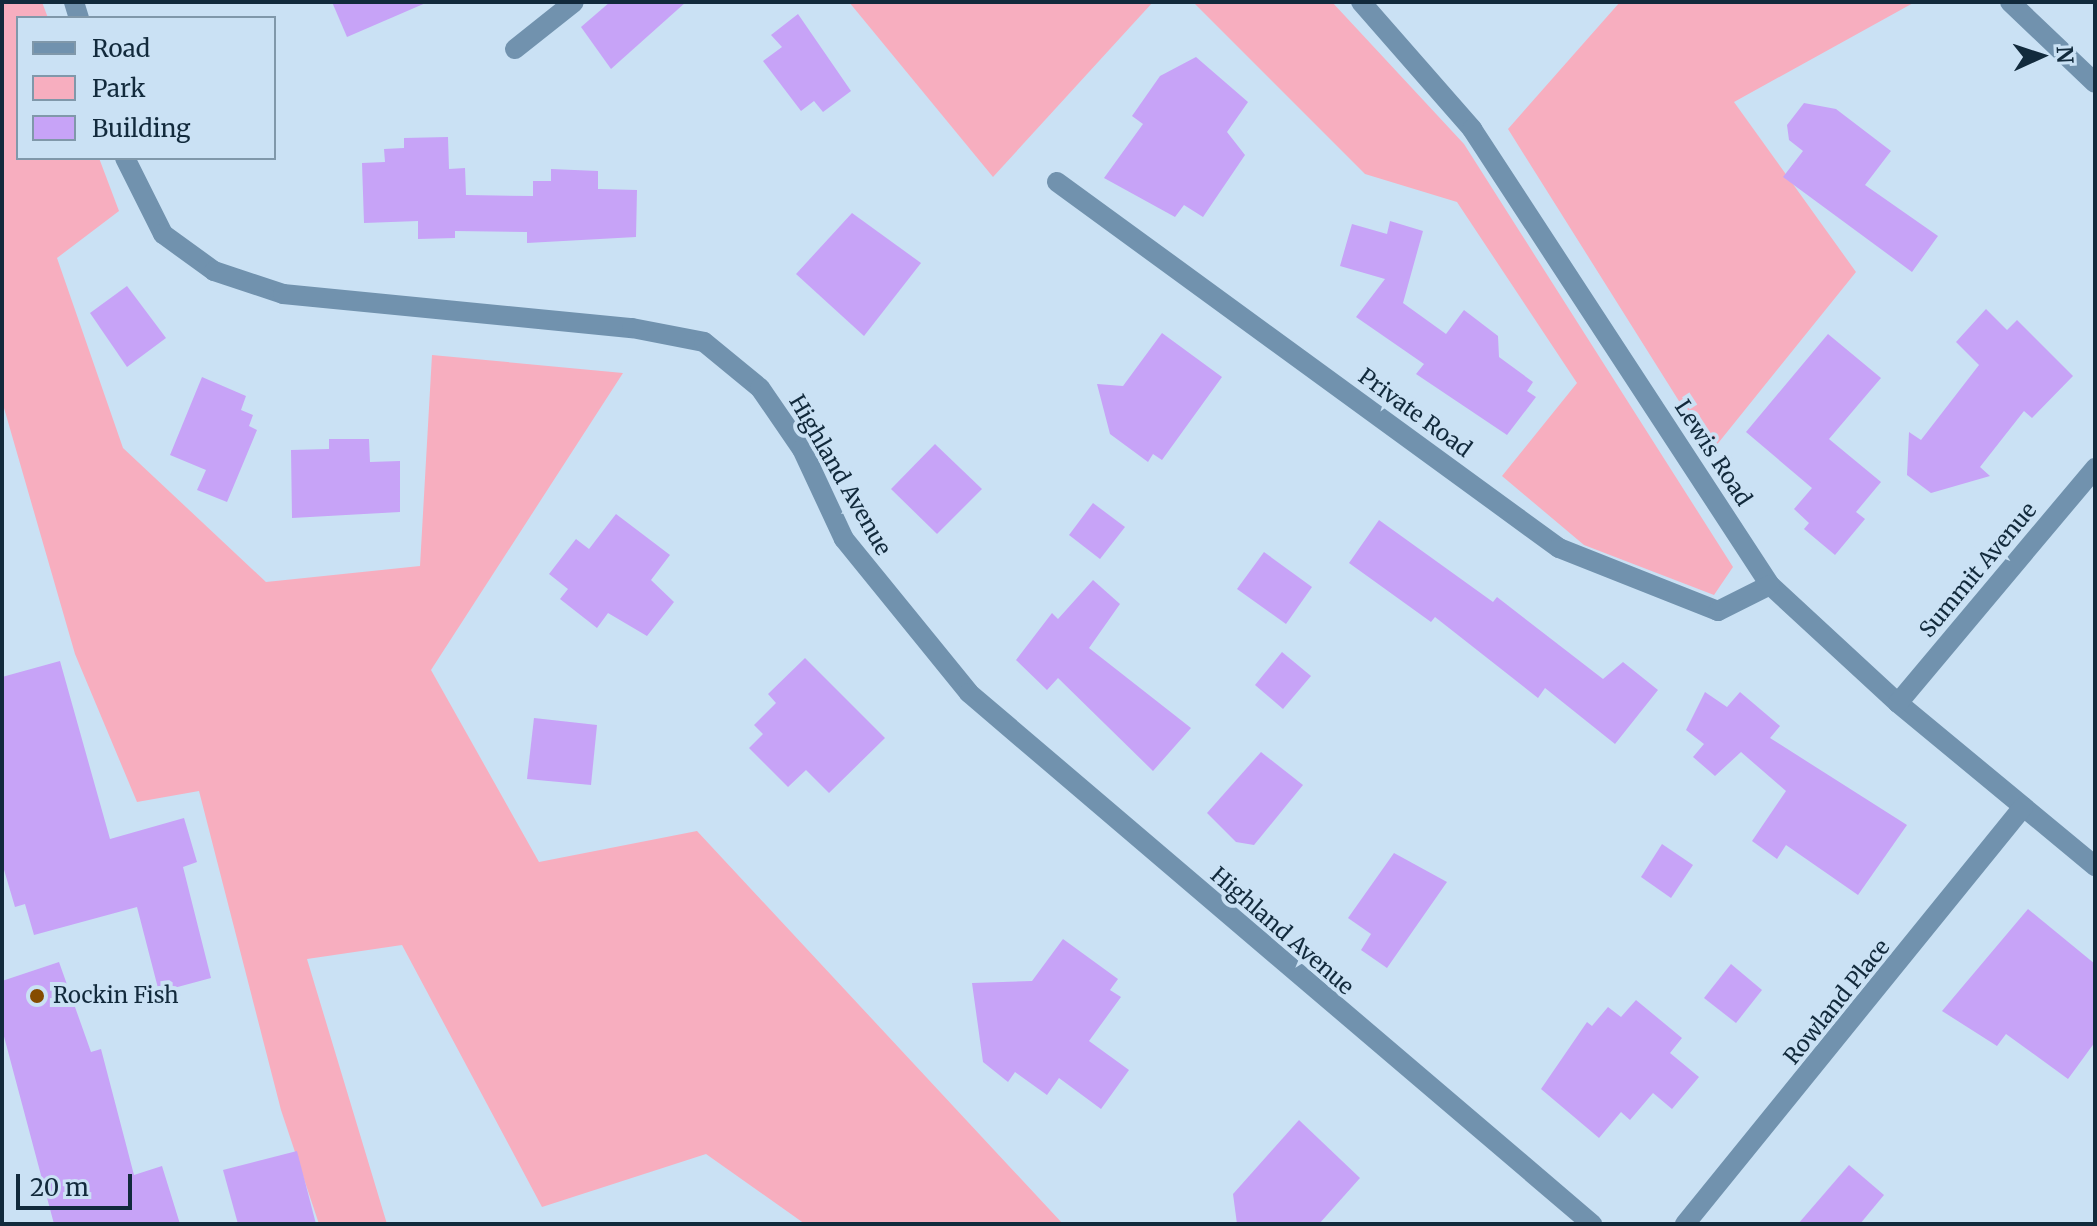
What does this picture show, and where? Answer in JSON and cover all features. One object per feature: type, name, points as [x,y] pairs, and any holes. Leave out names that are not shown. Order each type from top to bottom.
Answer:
[{"type":"street","points":[[515,49],[574,2]]},
{"type":"street","name":"Lewis Road","points":[[1361,2],[1472,129],[1770,585],[1898,703],[2095,866]]},
{"type":"street","points":[[2010,2],[2095,83]]},
{"type":"street","name":"Highland Avenue","points":[[126,160],[163,234],[214,271],[255,285],[704,342],[760,388],[802,449],[844,539],[969,693],[1591,1224]]},
{"type":"street","name":"Private Road","points":[[1057,182],[1559,548],[1718,611],[1770,585]]},
{"type":"street","name":"Summit Avenue","points":[[1898,703],[2095,468]]},
{"type":"street","name":"Rowland Place","points":[[1685,1224],[2023,807]]},
{"type":"green space","points":[[2,2],[42,2],[47,16],[16,16],[16,160],[100,160],[119,211],[57,258],[123,448],[266,582],[420,566],[432,355],[623,373],[431,670],[539,862],[697,831],[1063,1224],[805,1224],[706,1154],[542,1207],[402,945],[307,959],[387,1224],[319,1224],[281,1110],[199,791],[137,802],[75,654],[2,401]]},
{"type":"green space","points":[[849,2],[1153,2],[993,177]]},
{"type":"green space","points":[[1193,2],[1332,2],[1464,144],[1733,567],[1714,595],[1584,545],[1502,476],[1577,383],[1457,202],[1365,174]]},
{"type":"green space","points":[[1620,2],[1915,2],[1734,102],[1856,272],[1711,452],[1508,129]]},
{"type":"building","points":[[332,2],[428,2],[347,37]]},
{"type":"building","points":[[610,2],[686,2],[611,69],[581,27]]},
{"type":"building","points":[[798,14],[851,91],[823,112],[814,101],[801,111],[763,61],[782,47],[771,35]]},
{"type":"building","points":[[1196,57],[1248,102],[1227,132],[1245,155],[1203,217],[1184,205],[1175,217],[1104,178],[1143,124],[1132,116],[1160,76]]},
{"type":"building","points":[[1804,103],[1836,109],[1891,151],[1865,185],[1938,236],[1912,272],[1783,177],[1803,151],[1789,140],[1787,125]]},
{"type":"building","points":[[448,137],[449,169],[465,168],[466,195],[533,196],[533,181],[551,181],[551,169],[598,171],[598,189],[637,190],[636,237],[527,243],[527,232],[455,231],[455,238],[418,239],[418,221],[364,223],[362,163],[385,162],[384,149],[404,148],[404,138]]},
{"type":"building","points":[[852,213],[921,263],[864,336],[796,274]]},
{"type":"building","points":[[1390,221],[1423,231],[1403,303],[1446,334],[1464,310],[1498,336],[1499,357],[1533,382],[1527,391],[1536,397],[1507,435],[1416,374],[1424,364],[1356,317],[1385,279],[1340,266],[1352,224],[1387,234]]},
{"type":"building","points":[[127,286],[166,338],[127,367],[90,313]]},
{"type":"building","points":[[1986,309],[2007,330],[2017,320],[2073,376],[2032,418],[2024,411],[1980,467],[1990,476],[1931,493],[1907,475],[1909,432],[1921,440],[1979,365],[1956,342]]},
{"type":"building","points":[[1162,333],[1222,377],[1162,460],[1153,454],[1148,462],[1110,434],[1097,384],[1123,386]]},
{"type":"building","points":[[1828,334],[1881,378],[1829,439],[1881,482],[1856,512],[1865,519],[1835,555],[1804,529],[1809,523],[1794,509],[1812,488],[1746,432]]},
{"type":"building","points":[[202,377],[246,396],[241,410],[253,415],[249,426],[257,430],[227,502],[197,490],[206,470],[170,455]]},
{"type":"building","points":[[329,439],[369,439],[370,462],[400,461],[400,512],[292,518],[291,450],[329,449]]},
{"type":"building","points":[[935,444],[982,489],[937,534],[891,489]]},
{"type":"building","points":[[1093,503],[1125,527],[1100,559],[1069,535]]},
{"type":"building","points":[[616,514],[670,555],[651,580],[674,602],[647,636],[608,613],[597,628],[560,599],[568,589],[549,574],[576,539],[589,549]]},
{"type":"building","points":[[1379,520],[1493,602],[1497,597],[1603,679],[1623,662],[1658,690],[1615,744],[1545,688],[1538,698],[1435,617],[1431,622],[1349,563]]},
{"type":"building","points":[[1264,552],[1312,587],[1286,624],[1237,589]]},
{"type":"building","points":[[1093,580],[1120,604],[1089,648],[1191,728],[1153,771],[1058,678],[1047,690],[1016,660],[1052,613],[1058,619]]},
{"type":"building","points":[[1282,652],[1311,676],[1283,709],[1255,685]]},
{"type":"building","points":[[805,658],[885,738],[829,793],[806,770],[788,787],[749,748],[763,734],[754,725],[776,703],[768,694]]},
{"type":"building","points":[[60,661],[110,839],[184,818],[197,862],[183,867],[211,978],[159,992],[137,907],[34,935],[25,904],[15,907],[2,863],[2,677]]},
{"type":"building","points":[[1705,692],[1727,707],[1740,692],[1780,726],[1770,738],[1907,825],[1858,895],[1786,845],[1777,859],[1752,841],[1786,791],[1741,752],[1715,776],[1693,757],[1704,744],[1686,730]]},
{"type":"building","points":[[534,718],[597,725],[591,785],[527,779]]},
{"type":"building","points":[[1261,752],[1303,785],[1254,845],[1236,842],[1207,813]]},
{"type":"building","points":[[1662,844],[1693,865],[1671,898],[1641,877]]},
{"type":"building","points":[[1394,853],[1447,882],[1387,968],[1361,950],[1371,934],[1348,918]]},
{"type":"building","points":[[2028,909],[2095,964],[2095,1042],[2068,1079],[2006,1034],[1997,1046],[1942,1011]]},
{"type":"building","points":[[1063,939],[1118,979],[1110,990],[1121,997],[1089,1041],[1129,1070],[1101,1109],[1059,1078],[1047,1095],[1015,1072],[1008,1082],[983,1062],[972,983],[1032,981]]},
{"type":"building","points":[[59,962],[91,1052],[101,1049],[134,1175],[162,1166],[180,1224],[54,1224],[2,1029],[2,981]]},
{"type":"building","points":[[1731,964],[1762,990],[1736,1023],[1704,998]]},
{"type":"building","points":[[1636,1000],[1682,1038],[1670,1053],[1699,1077],[1672,1109],[1653,1093],[1630,1120],[1621,1112],[1599,1138],[1541,1089],[1587,1022],[1592,1026],[1608,1007],[1621,1017]]},
{"type":"building","points":[[1299,1120],[1360,1178],[1319,1224],[1237,1224],[1233,1194]]},
{"type":"building","points":[[297,1151],[316,1224],[238,1224],[223,1170]]},
{"type":"building","points":[[1849,1165],[1884,1195],[1860,1224],[1798,1224]]},
{"type":"place","name":"Rockin Fish","points":[[37,996]]}]
